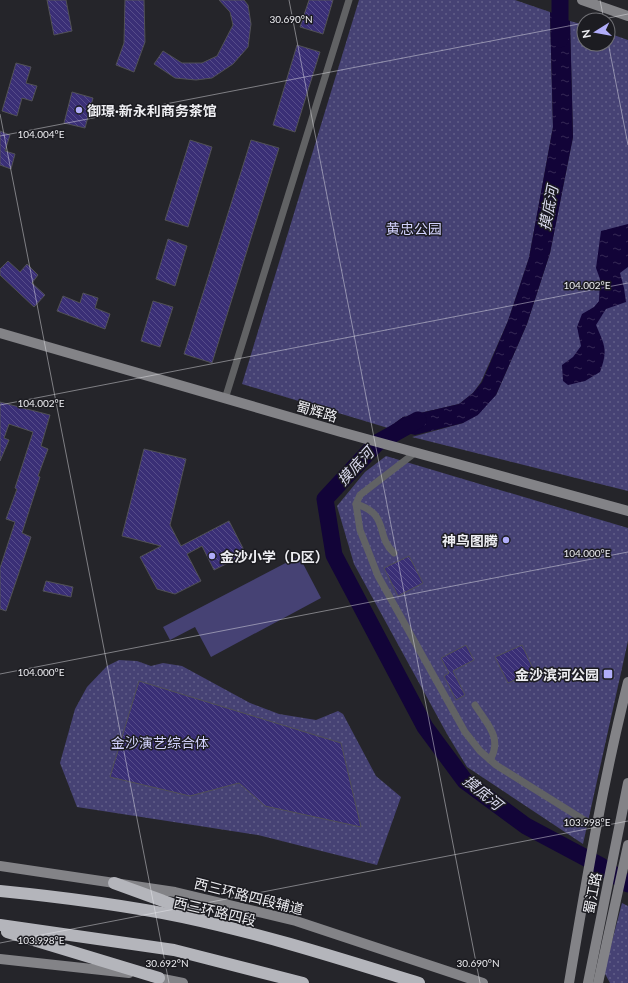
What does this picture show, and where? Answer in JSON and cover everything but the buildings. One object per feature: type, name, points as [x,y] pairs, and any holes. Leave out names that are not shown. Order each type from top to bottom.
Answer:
[{"type":"highway","points":[[114,883],[257,935]]},
{"type":"highway","name":"西三环路四段","points":[[0,890],[49,896],[182,917],[302,947],[419,983]]},
{"type":"highway","points":[[0,925],[174,950],[303,983]]},
{"type":"highway","points":[[0,930],[159,978]]},
{"type":"street","points":[[225,399],[349,0]]},
{"type":"street","points":[[582,0],[628,16]]},
{"type":"street","name":"蜀辉路","points":[[0,334],[366,439],[628,511]]},
{"type":"street","points":[[416,452],[360,495],[356,504],[360,530],[378,576],[465,732],[480,751],[490,760],[523,783],[584,820],[597,826]]},
{"type":"street","points":[[356,504],[364,506],[380,520],[386,540],[390,549],[394,553]]},
{"type":"street","points":[[569,983],[586,882],[615,732],[628,682]]},
{"type":"street","points":[[475,706],[494,736],[496,746],[490,760]]},
{"type":"street","name":"蜀江路","points":[[588,983],[628,783]]},
{"type":"street","points":[[598,983],[628,845]]},
{"type":"street","name":"西三环路四段辅道","points":[[0,866],[175,892],[296,921],[483,983]]},
{"type":"street","points":[[0,959],[138,974],[183,983]]},
{"type":"green space","name":"黄忠公园","points":[[359,0],[515,0],[550,12],[553,127],[529,258],[508,321],[481,382],[473,393],[459,404],[403,417],[388,428],[242,384]]},
{"type":"green space","points":[[570,21],[576,23],[576,52],[616,52],[616,36],[628,40],[628,491],[412,437],[463,423],[496,395],[527,324],[550,253],[573,137]]},
{"type":"green space","name":"金沙滨河公园","points":[[386,456],[628,528],[628,641],[583,844],[467,767],[447,734],[354,564],[337,506],[365,472]]},
{"type":"green space","points":[[299,556],[321,598],[211,657],[195,627],[170,640],[163,627]]},
{"type":"green space","name":"金沙演艺综合体","points":[[119,660],[137,661],[151,666],[163,663],[182,666],[250,703],[279,714],[316,720],[338,711],[343,714],[376,776],[401,797],[377,865],[258,835],[77,807],[60,763],[75,709],[87,687],[107,666]]},
{"type":"green space","points":[[622,903],[628,906],[628,983],[610,983],[604,972]]},
{"type":"water","points":[[550,12],[570,21],[573,137],[550,253],[527,324],[496,395],[478,415],[463,423],[415,435],[388,428],[403,417],[459,404],[473,393],[482,382],[508,321],[529,258],[553,127]]},
{"type":"water","points":[[628,224],[628,267],[620,273],[626,302],[606,309],[596,325],[602,338],[605,353],[600,372],[585,381],[568,385],[563,381],[562,365],[573,357],[581,346],[577,327],[582,314],[594,307],[599,301],[600,279],[596,268],[601,231]]},
{"type":"waterway","name":"摸底河","points":[[560,0],[560,39]]},
{"type":"waterway","name":"摸底河","points":[[418,420],[377,443],[325,499],[334,555],[425,727],[465,781],[526,826],[601,866],[628,884]]},
{"type":"place","name":"御璟·新永利商务茶馆","points":[[79,110]]},
{"type":"place","name":"神鸟图腾","points":[[506,540]]},
{"type":"place","name":"金沙小学（D区）","points":[[212,556]]},
{"type":"place","name":"金沙滨河公园","points":[[608,674]]}]
